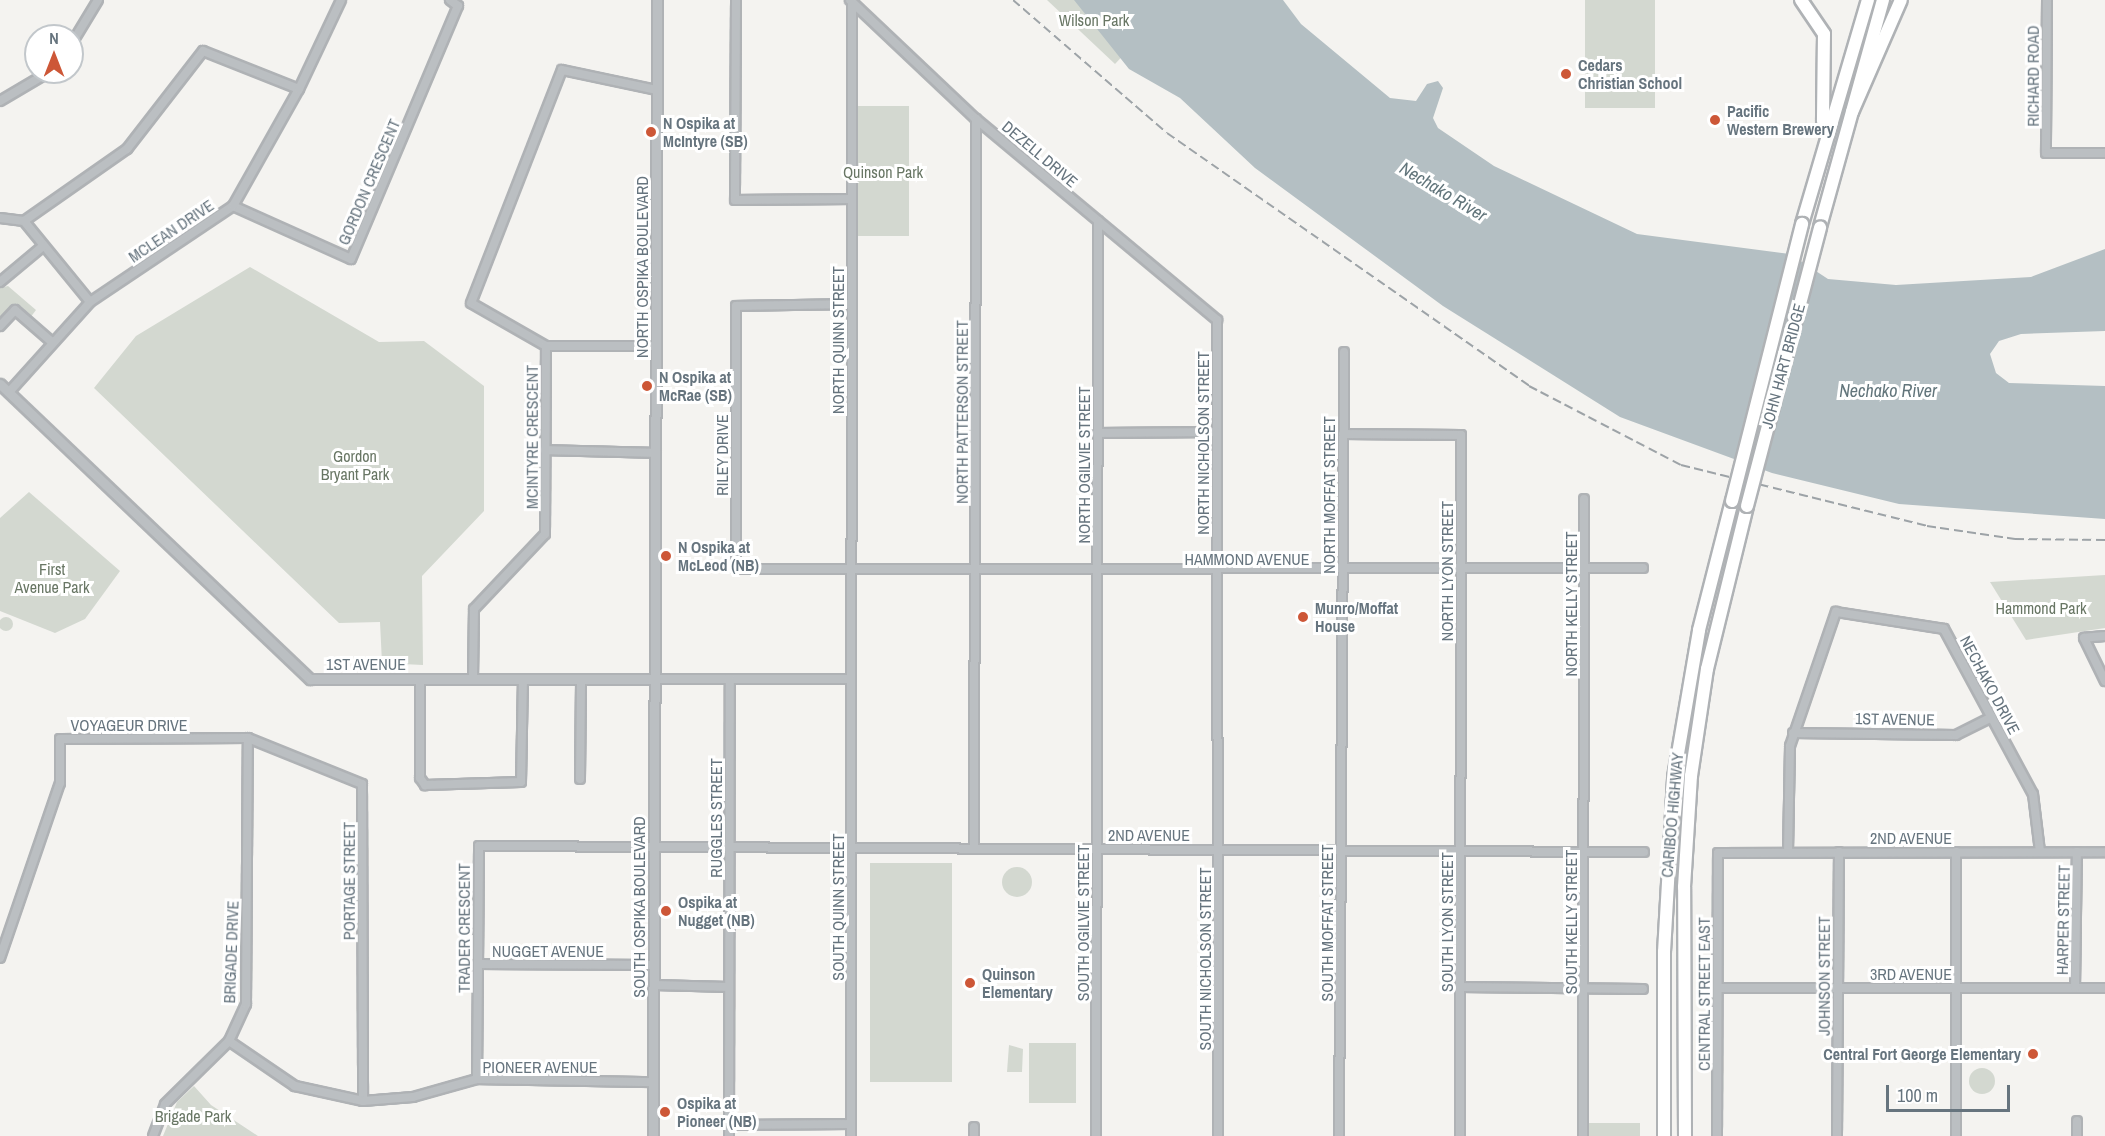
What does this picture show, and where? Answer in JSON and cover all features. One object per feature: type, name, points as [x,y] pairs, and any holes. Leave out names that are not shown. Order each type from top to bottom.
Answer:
[{"type":"highway","points":[[1801,0],[1824,34],[1828,65],[1818,163]]},
{"type":"highway","points":[[1818,163],[1868,0]]},
{"type":"highway","name":"JOHN HART BRIDGE","points":[[1747,506],[1846,121],[1883,0]]},
{"type":"highway","points":[[1846,121],[1863,95],[1901,0]]},
{"type":"highway","name":"JOHN HART BRIDGE","points":[[1732,501],[1818,163]]},
{"type":"highway","name":"CARIBOO HIGHWAY","points":[[1664,1136],[1664,952],[1674,777],[1700,630],[1732,501]]},
{"type":"highway","name":"CARIBOO HIGHWAY","points":[[1685,1136],[1684,887],[1691,776],[1707,669],[1747,506]]},
{"type":"highway","points":[[1658,1136],[1664,1086]]},
{"type":"street","points":[[83,24],[98,0]]},
{"type":"street","name":"MCLEAN DRIVE","points":[[10,391],[90,302],[233,206],[299,89],[341,0]]},
{"type":"street","name":"GORDON CRESCENT","points":[[233,206],[351,259],[459,6],[450,0]]},
{"type":"street","name":"NORTH OSPIKA BOULEVARD","points":[[656,679],[657,0]]},
{"type":"street","points":[[736,0],[735,200],[851,200]]},
{"type":"street","name":"RICHARD ROAD","points":[[2048,0],[2046,153],[2105,153]]},
{"type":"street","name":"NORTH QUINN STREET","points":[[850,679],[851,1]]},
{"type":"street","name":"DEZELL DRIVE","points":[[851,1],[976,119],[1217,320]]},
{"type":"street","points":[[0,218],[24,221],[127,149],[203,51],[299,89]]},
{"type":"street","name":"MCINTYRE CRESCENT","points":[[473,679],[474,609],[545,534],[546,346],[471,303],[562,70],[657,90]]},
{"type":"street","points":[[0,101],[29,84]]},
{"type":"street","name":"NORTH PATTERSON STREET","points":[[974,848],[976,119]]},
{"type":"street","points":[[24,221],[90,302]]},
{"type":"street","name":"NORTH OGILVIE STREET","points":[[1096,710],[1098,221]]},
{"type":"street","points":[[0,282],[43,246]]},
{"type":"street","name":"RILEY DRIVE","points":[[851,304],[736,306],[736,569],[851,571]]},
{"type":"street","points":[[0,326],[15,310],[53,343]]},
{"type":"street","name":"NORTH NICHOLSON STREET","points":[[1217,320],[1218,711]]},
{"type":"street","points":[[546,346],[656,345]]},
{"type":"street","name":"NORTH MOFFAT STREET","points":[[1342,711],[1344,352]]},
{"type":"street","name":"1ST AVENUE","points":[[0,384],[10,391],[310,679],[850,679]]},
{"type":"street","points":[[1097,433],[1217,432]]},
{"type":"street","name":"NORTH LYON STREET","points":[[1343,434],[1461,435],[1460,707]]},
{"type":"street","points":[[545,450],[656,453]]},
{"type":"street","name":"NORTH KELLY STREET","points":[[1584,499],[1585,708]]},
{"type":"street","name":"HAMMOND AVENUE","points":[[851,571],[1584,572],[1643,568]]},
{"type":"street","name":"NECHAKO DRIVE","points":[[1788,851],[1794,733],[1836,612],[1944,629],[2033,794],[2040,852]]},
{"type":"street","points":[[2105,636],[2084,638],[2105,681]]},
{"type":"street","points":[[420,679],[420,778],[425,784],[521,782],[523,679]]},
{"type":"street","points":[[580,779],[581,679]]},
{"type":"street","name":"SOUTH OSPIKA BOULEVARD","points":[[653,1136],[656,679]]},
{"type":"street","name":"RUGGLES STREET","points":[[729,1136],[730,679]]},
{"type":"street","name":"SOUTH QUINN STREET","points":[[850,679],[851,1136]]},
{"type":"street","name":"SOUTH LYON STREET","points":[[1460,707],[1460,1136]]},
{"type":"street","name":"SOUTH KELLY STREET","points":[[1583,1136],[1585,708]]},
{"type":"street","name":"SOUTH OGILVIE STREET","points":[[1096,710],[1096,1136]]},
{"type":"street","name":"SOUTH NICHOLSON STREET","points":[[1218,711],[1218,1136]]},
{"type":"street","name":"SOUTH MOFFAT STREET","points":[[1339,1136],[1342,711]]},
{"type":"street","name":"1ST AVENUE","points":[[1794,733],[1956,735],[1992,717]]},
{"type":"street","name":"VOYAGEUR DRIVE","points":[[0,958],[60,783],[60,739],[248,738]]},
{"type":"street","name":"BRIGADE DRIVE","points":[[153,1136],[165,1104],[229,1041],[246,1004],[248,738]]},
{"type":"street","name":"PORTAGE STREET","points":[[248,738],[362,784],[363,1101]]},
{"type":"street","name":"TRADER CRESCENT","points":[[477,1079],[478,846],[654,848]]},
{"type":"street","name":"2ND AVENUE","points":[[654,848],[1219,848],[1644,852]]},
{"type":"street","name":"2ND AVENUE","points":[[1718,853],[1788,851],[2105,852]]},
{"type":"street","name":"JOHNSON STREET","points":[[1838,1136],[1839,852]]},
{"type":"street","points":[[1956,852],[1956,1136]]},
{"type":"street","name":"HARPER STREET","points":[[2075,988],[2077,852]]},
{"type":"street","name":"CENTRAL STREET EAST","points":[[1718,853],[1718,1136]]},
{"type":"street","name":"NUGGET AVENUE","points":[[478,963],[654,965]]},
{"type":"street","points":[[654,985],[729,987]]},
{"type":"street","points":[[1460,987],[1643,989]]},
{"type":"street","name":"3RD AVENUE","points":[[1718,988],[2105,988]]},
{"type":"street","name":"PIONEER AVENUE","points":[[229,1041],[295,1086],[363,1101],[413,1098],[477,1079],[653,1082]]},
{"type":"street","points":[[2077,1121],[2077,1136]]},
{"type":"street","points":[[729,1125],[851,1124]]},
{"type":"street","points":[[974,1126],[974,1136]]},
{"type":"green space","name":"Wilson Park","points":[[1047,0],[1105,0],[1130,48],[1115,64]]},
{"type":"green space","points":[[1585,0],[1655,0],[1655,108],[1585,108]]},
{"type":"green space","name":"Quinson Park","points":[[857,106],[909,106],[909,236],[857,236]]},
{"type":"green space","name":"Gordon Bryant Park","points":[[250,267],[379,342],[424,341],[484,386],[484,511],[422,576],[423,665],[382,663],[380,622],[339,623],[94,388],[136,336]]},
{"type":"green space","points":[[8,286],[36,310],[30,318],[16,308],[0,317],[0,288]]},
{"type":"green space","name":"First Avenue Park","points":[[29,492],[120,571],[85,619],[55,633],[0,611],[0,518]]},
{"type":"green space","name":"Hammond Park","points":[[2105,575],[2105,628],[2026,640],[1990,582]]},
{"type":"green space","points":[[6,617],[11,619],[13,624],[11,629],[6,631],[1,629],[-1,624],[1,619]]},
{"type":"green space","points":[[870,863],[952,863],[952,1082],[870,1082]]},
{"type":"green space","points":[[1017,867],[1027,872],[1032,882],[1027,892],[1017,897],[1007,892],[1002,882],[1007,872]]},
{"type":"green space","points":[[1029,1043],[1076,1043],[1076,1103],[1029,1103]]},
{"type":"green space","points":[[1009,1045],[1023,1049],[1022,1072],[1007,1072]]},
{"type":"green space","points":[[1982,1068],[1991,1072],[1995,1081],[1991,1090],[1982,1094],[1973,1090],[1969,1081],[1973,1072]]},
{"type":"green space","name":"Brigade Park","points":[[194,1086],[211,1105],[258,1136],[163,1136],[177,1102]]},
{"type":"green space","points":[[1586,1123],[1640,1123],[1640,1136],[1586,1136]]},
{"type":"water","name":"Nechako River","points":[[1074,0],[1283,0],[1301,24],[1390,98],[1416,101],[1427,84],[1438,81],[1443,88],[1433,118],[1438,128],[1494,166],[1637,234],[1790,254],[1828,279],[1896,285],[2031,277],[2105,249],[2105,331],[2021,334],[1999,341],[1990,354],[1996,373],[2009,383],[2105,386],[2105,519],[1899,504],[1772,473],[1620,417],[1443,306],[1255,168],[1180,98],[1129,69]]},
{"type":"railway","points":[[1013,0],[1167,133],[1529,386],[1681,465],[1927,526],[2015,539],[2105,540]]},
{"type":"place","name":"Cedars Christian School","points":[[1566,74]]},
{"type":"place","name":"Pacific Western Brewery","points":[[1715,120]]},
{"type":"place","name":"N Ospika at McIntyre (SB)","points":[[651,132]]},
{"type":"place","name":"N Ospika at McRae (SB)","points":[[647,386]]},
{"type":"place","name":"N Ospika at McLeod (NB)","points":[[666,556]]},
{"type":"place","name":"Munro/Moffat House","points":[[1303,617]]},
{"type":"place","name":"Ospika at Nugget (NB)","points":[[666,911]]},
{"type":"place","name":"Quinson Elementary","points":[[970,983]]},
{"type":"place","name":"Central Fort George Elementary","points":[[2033,1054]]},
{"type":"place","name":"Ospika at Pioneer (NB)","points":[[665,1112]]}]
